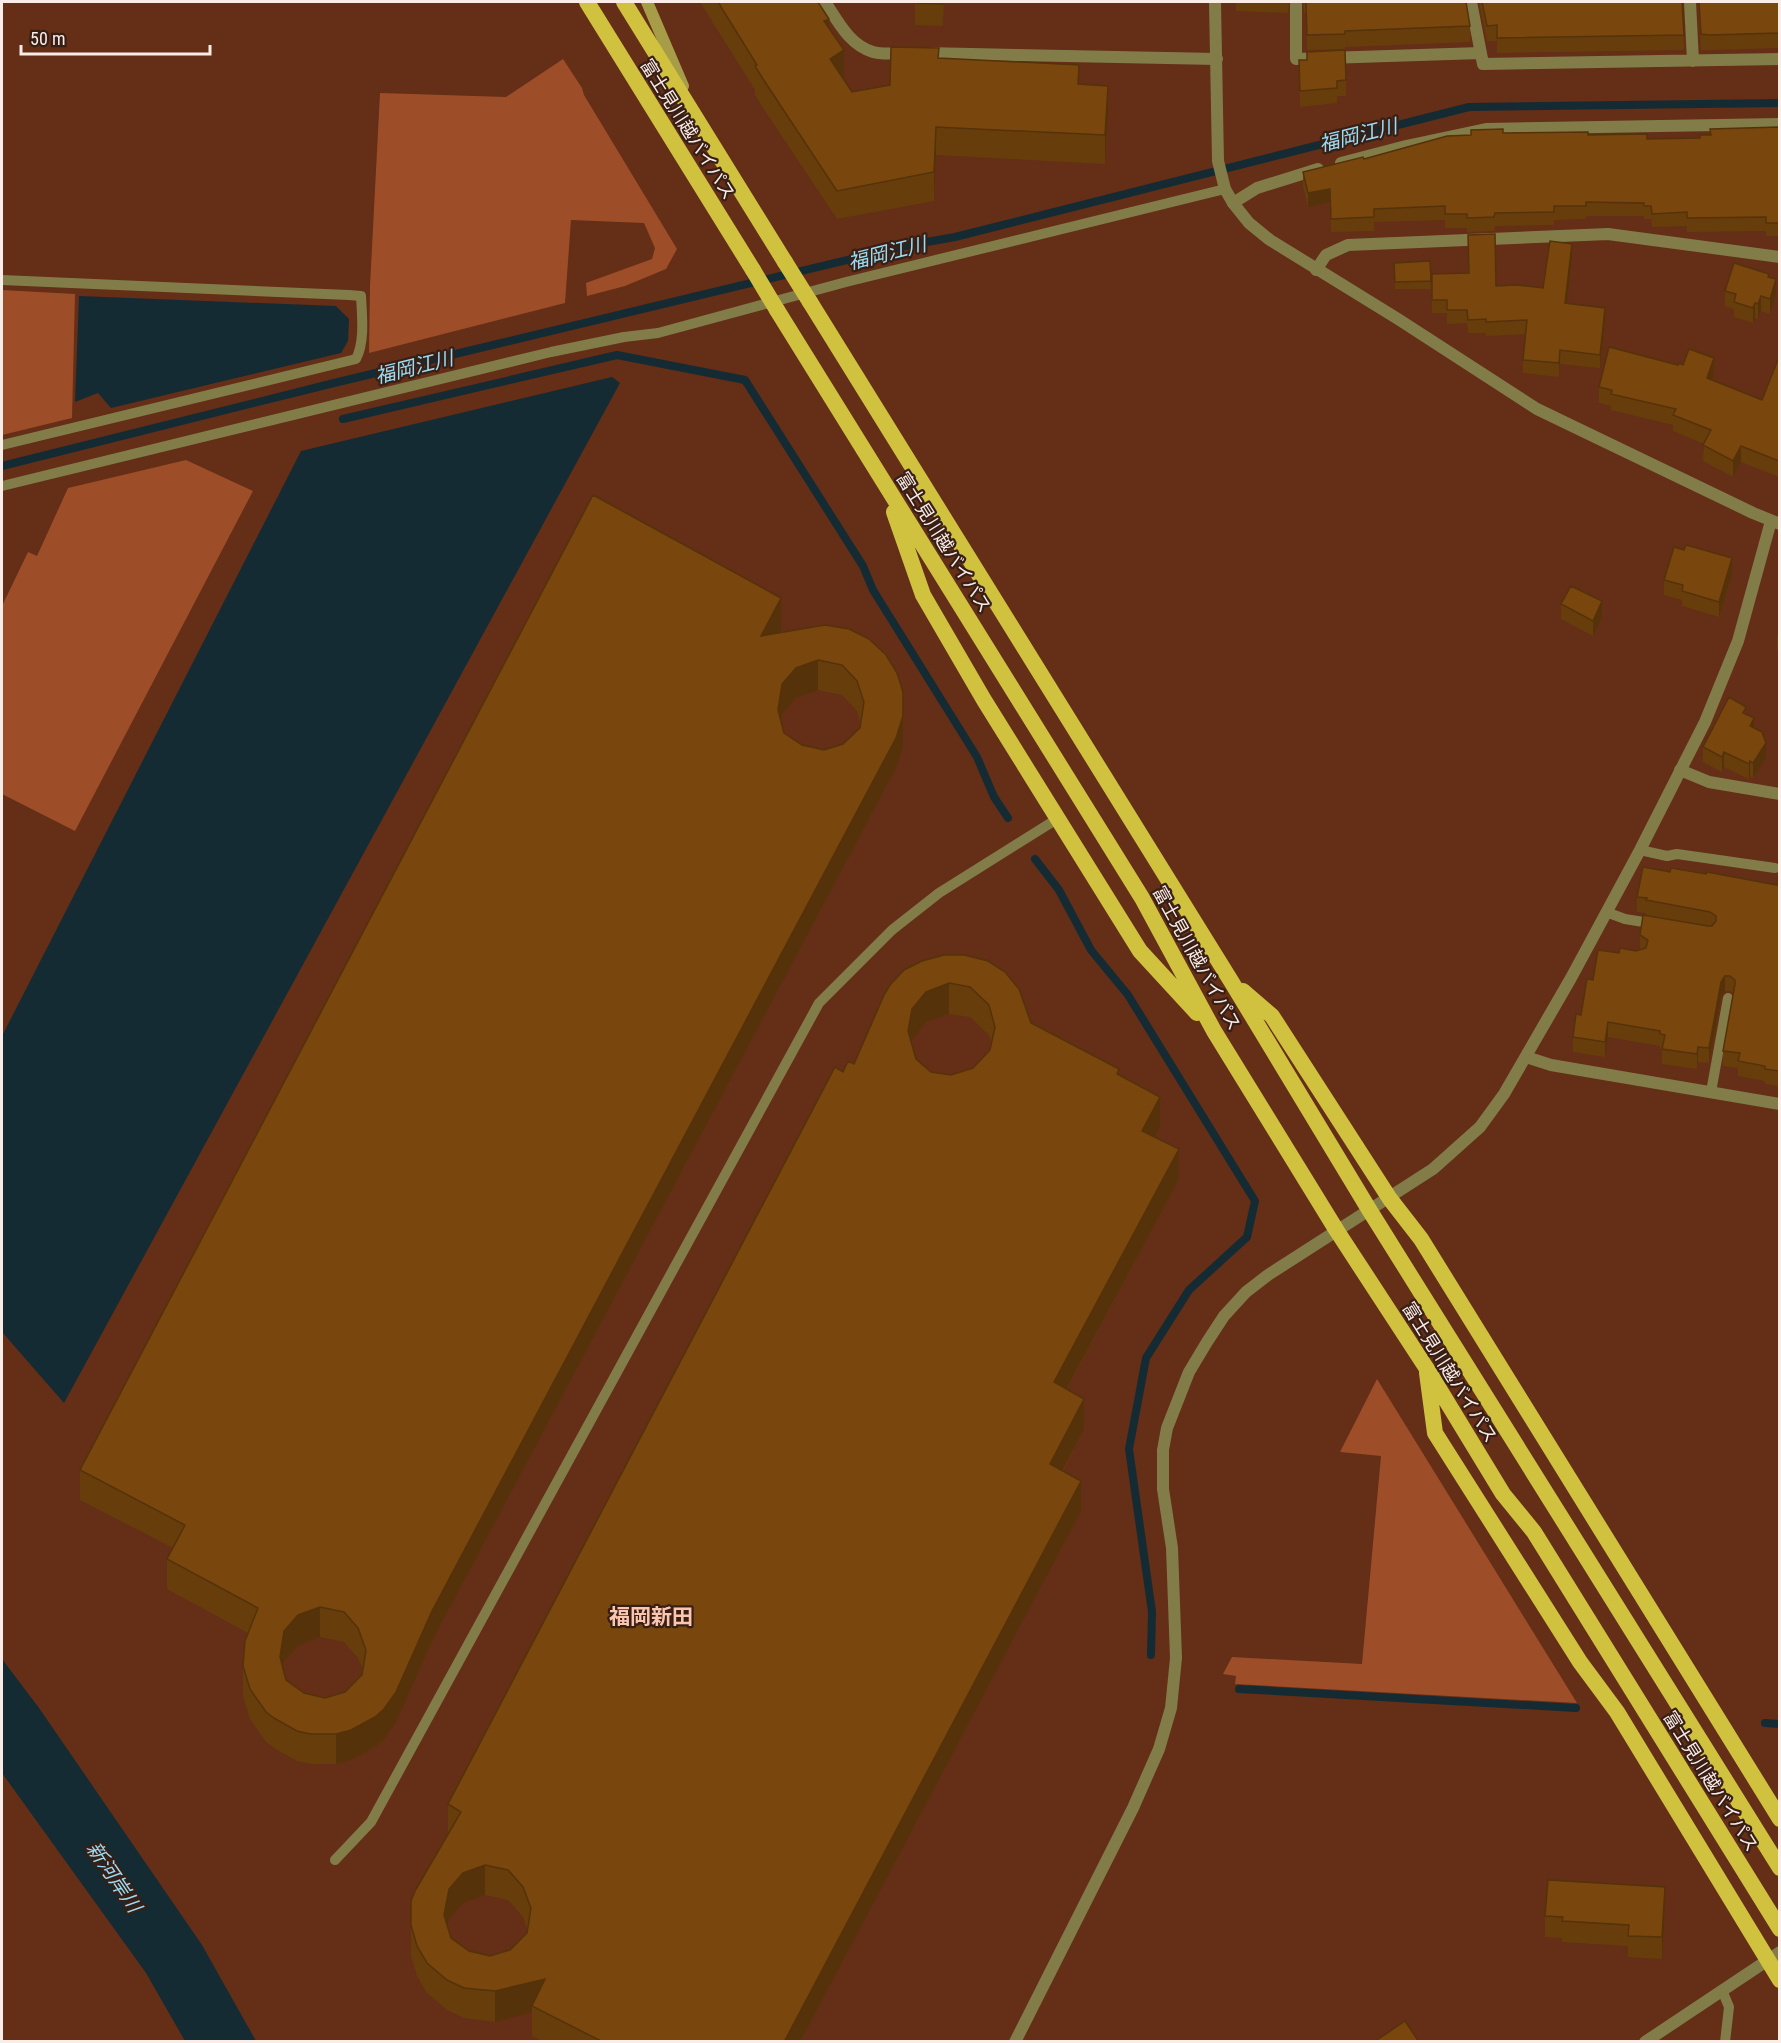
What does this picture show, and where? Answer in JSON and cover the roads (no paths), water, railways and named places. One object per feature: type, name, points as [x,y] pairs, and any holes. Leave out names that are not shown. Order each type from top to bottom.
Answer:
[{"type":"highway","name":"富士見川越バイパス","points":[[587,2],[1142,898],[1214,1031],[1337,1231],[1503,1494],[1534,1532],[1779,1929]]},
{"type":"highway","name":"富士見川越バイパス","points":[[624,2],[1779,1868]]},
{"type":"highway","points":[[885,484],[923,595],[984,700],[1140,951],[1214,1031]]},
{"type":"highway","points":[[1231,981],[1272,1016],[1390,1199],[1421,1239],[1779,1819]]},
{"type":"highway","points":[[1426,1369],[1435,1433],[1580,1662],[1617,1712],[1773,1956],[1779,1980]]},
{"type":"main road","points":[[647,2],[696,118]]},
{"type":"street","points":[[825,2],[844,32],[857,45],[874,52],[1217,59]]},
{"type":"street","points":[[1015,2042],[1133,1808],[1160,1749],[1171,1707],[1176,1658],[1172,1548],[1163,1489],[1163,1450],[1167,1428],[1177,1398],[1189,1372],[1224,1316],[1246,1292],[1268,1275],[1434,1169],[1480,1127],[1526,1057],[1640,850],[1705,722],[1738,641],[1775,523],[1537,409],[1398,319],[1316,270],[1249,224],[1233,203],[1224,185],[1218,161],[1215,2]]},
{"type":"street","points":[[1296,2],[1296,59],[1481,53]]},
{"type":"street","points":[[1471,2],[1483,64],[1779,59]]},
{"type":"street","points":[[1690,2],[1693,61]]},
{"type":"street","points":[[1233,203],[1257,188],[1322,168],[1406,146],[1486,129],[1779,124]]},
{"type":"street","points":[[1316,270],[1326,255],[1348,245],[1608,234],[1779,257]]},
{"type":"street","points":[[1680,770],[1709,782],[1779,794]]},
{"type":"street","points":[[1526,1057],[1551,1065],[1779,1104]]},
{"type":"street","points":[[1645,2042],[1773,1956]]},
{"type":"lane","points":[[2,486],[551,352],[624,337],[658,333],[1224,185]]},
{"type":"lane","points":[[2,279],[361,296],[362,309],[360,350],[356,359],[2,445]]},
{"type":"lane","points":[[335,1860],[371,1822],[819,1003],[892,930],[939,893],[1057,819]]},
{"type":"lane","points":[[1640,850],[1667,856],[1677,854],[1775,868]]},
{"type":"lane","points":[[1606,912],[1625,919],[1667,927]]},
{"type":"lane","points":[[1587,946],[1602,951]]},
{"type":"lane","points":[[1712,1092],[1728,998]]},
{"type":"lane","points":[[1722,1990],[1729,2007],[1725,2042]]},
{"type":"water","points":[[79,296],[336,306],[349,319],[348,341],[341,353],[111,408],[98,393],[75,402]]},
{"type":"water","points":[[612,377],[620,383],[64,1403],[2,1332],[2,1036],[301,451]]},
{"type":"water","name":"新河岸川","points":[[2,1659],[39,1708],[202,1945],[256,2041],[185,2041],[146,1973],[2,1773]]},
{"type":"waterway","name":"福岡江川","points":[[2,466],[334,383],[910,245],[955,237],[1469,107],[1780,103]]},
{"type":"waterway","points":[[343,419],[617,355],[745,380],[863,566],[873,590],[977,757],[994,797],[1008,818]]},
{"type":"waterway","points":[[1035,859],[1059,890],[1091,950],[1128,995],[1255,1201],[1247,1237],[1189,1290],[1146,1358],[1129,1449],[1152,1612],[1151,1655]]},
{"type":"waterway","points":[[1239,1689],[1576,1708]]},
{"type":"waterway","points":[[1765,1723],[1780,1724]]},
{"type":"district","name":"福岡新田","points":[[651,1617]]}]
